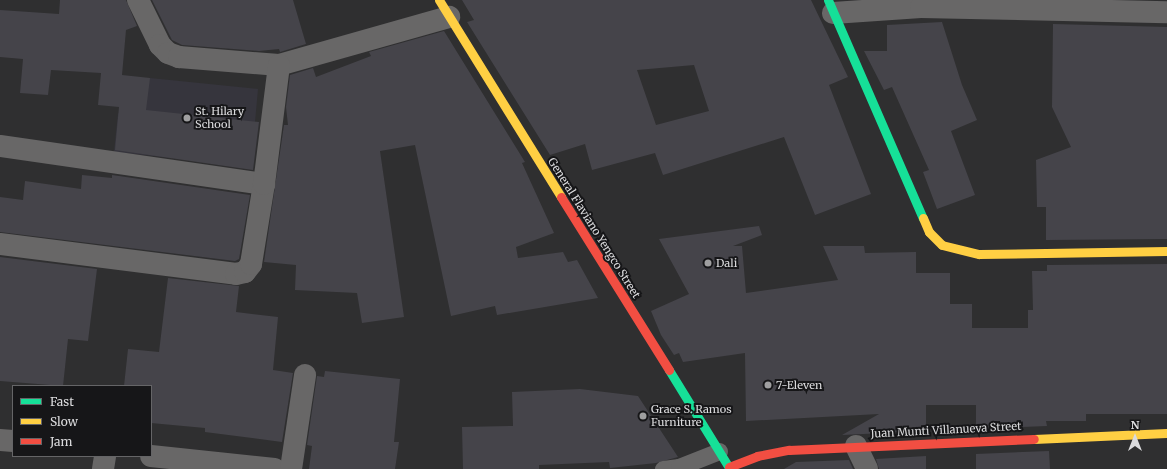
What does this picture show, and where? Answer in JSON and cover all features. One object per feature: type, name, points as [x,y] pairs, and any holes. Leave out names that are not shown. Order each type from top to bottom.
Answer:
[{"type":"street","points":[[138,0],[160,45],[168,53],[179,57],[279,65],[444,9]]},
{"type":"street","points":[[1167,12],[921,7],[831,7],[930,232],[942,245],[959,251],[979,254],[1167,251]]},
{"type":"street","name":"General Flaviano Yengco Street","points":[[444,9],[730,468]]},
{"type":"street","points":[[0,244],[236,274],[245,272],[251,264],[264,184],[279,65]]},
{"type":"street","points":[[0,146],[264,184]]},
{"type":"street","points":[[291,469],[306,375]]},
{"type":"street","name":"Juan Munti Villanueva Street","points":[[730,468],[770,453],[856,446],[1167,432]]},
{"type":"street","points":[[0,440],[12,441]]},
{"type":"street","points":[[856,446],[867,469]]},
{"type":"street","points":[[152,456],[274,469]]},
{"type":"street","points":[[103,469],[105,457]]},
{"type":"lane","points":[[663,469],[679,467],[719,451]]},
{"type":"shaded area","name":"St. Hilary School","points":[[150,78],[258,89],[251,166],[114,152],[118,114]]},
{"type":"building","points":[[60,0],[126,0],[137,26],[126,30],[122,75],[150,78],[146,110],[259,122],[253,170],[115,150],[119,107],[98,105],[101,73],[51,70],[48,95],[20,93],[23,59],[0,57],[0,10],[59,14]]},
{"type":"building","points":[[152,0],[293,0],[306,44],[280,52],[279,49],[259,51],[182,45],[172,40]]},
{"type":"building","points":[[462,0],[811,0],[848,77],[829,85],[871,194],[815,215],[784,137],[663,175],[655,153],[592,170],[585,144],[550,155],[467,22],[474,20]],"holes":[[[694,65],[709,111],[656,125],[637,70]]]},
{"type":"building","points":[[942,22],[962,85],[977,120],[951,131],[975,195],[937,209],[923,172],[929,170],[892,87],[884,90],[864,51],[887,51],[887,25]]},
{"type":"building","points":[[1053,24],[1167,27],[1167,239],[1046,240],[1046,207],[1037,207],[1036,160],[1071,147],[1052,107]]},
{"type":"building","points":[[444,31],[525,162],[522,163],[554,233],[516,247],[518,258],[563,252],[568,262],[577,260],[598,298],[497,315],[495,306],[451,316],[415,145],[380,151],[404,317],[362,323],[357,293],[295,290],[296,265],[264,262],[284,125],[288,125],[286,107],[290,75],[313,68],[316,77],[371,56],[369,52]]},
{"type":"building","points":[[82,175],[112,178],[112,175],[250,195],[239,259],[235,261],[0,232],[0,197],[23,200],[25,181],[81,189]]},
{"type":"building","points":[[759,226],[762,235],[733,246],[742,246],[746,293],[838,280],[823,246],[864,246],[865,253],[916,252],[916,273],[950,273],[950,304],[972,304],[972,328],[1028,328],[1028,310],[1033,310],[1032,271],[1047,271],[1047,265],[1167,264],[1167,414],[1086,414],[1086,421],[1046,421],[1047,426],[976,429],[976,405],[926,405],[926,431],[842,435],[879,414],[746,421],[745,353],[683,362],[679,353],[674,355],[661,335],[651,311],[689,294],[659,239]]},
{"type":"building","points":[[0,257],[97,269],[88,341],[68,339],[63,385],[0,381]]},
{"type":"building","points":[[168,278],[239,286],[236,312],[278,317],[273,370],[293,373],[282,442],[205,432],[205,428],[152,423],[152,385],[124,385],[128,349],[159,352]]},
{"type":"building","points":[[325,371],[400,379],[394,442],[399,442],[395,469],[309,469],[312,446],[307,445],[317,376],[324,377]]},
{"type":"building","points":[[580,389],[638,396],[678,457],[656,463],[610,468],[609,462],[539,465],[539,469],[463,469],[462,427],[513,426],[512,392]]},
{"type":"building","points":[[1049,451],[1050,469],[976,469],[976,454]]},
{"type":"building","points":[[926,456],[926,469],[879,469],[876,459]]},
{"type":"building","points":[[849,460],[853,469],[784,469],[796,462]]},
{"type":"traffic: fast","points":[[828,0],[923,218]]},
{"type":"traffic: fast","points":[[669,370],[730,469]]},
{"type":"traffic: slow","points":[[439,0],[561,197]]},
{"type":"traffic: slow","points":[[923,218],[929,232],[942,245],[979,254],[1167,251]]},
{"type":"traffic: slow","points":[[1034,439],[1167,433]]},
{"type":"traffic: jam","points":[[561,197],[669,370]]},
{"type":"traffic: jam","points":[[729,467],[757,456],[789,450],[1034,439]]},
{"type":"place","name":"St. Hilary School","points":[[187,118]]},
{"type":"place","name":"Dali","points":[[708,263]]},
{"type":"place","name":"7-Eleven","points":[[768,385]]},
{"type":"place","name":"Grace S. Ramos Furniture","points":[[643,416]]}]
